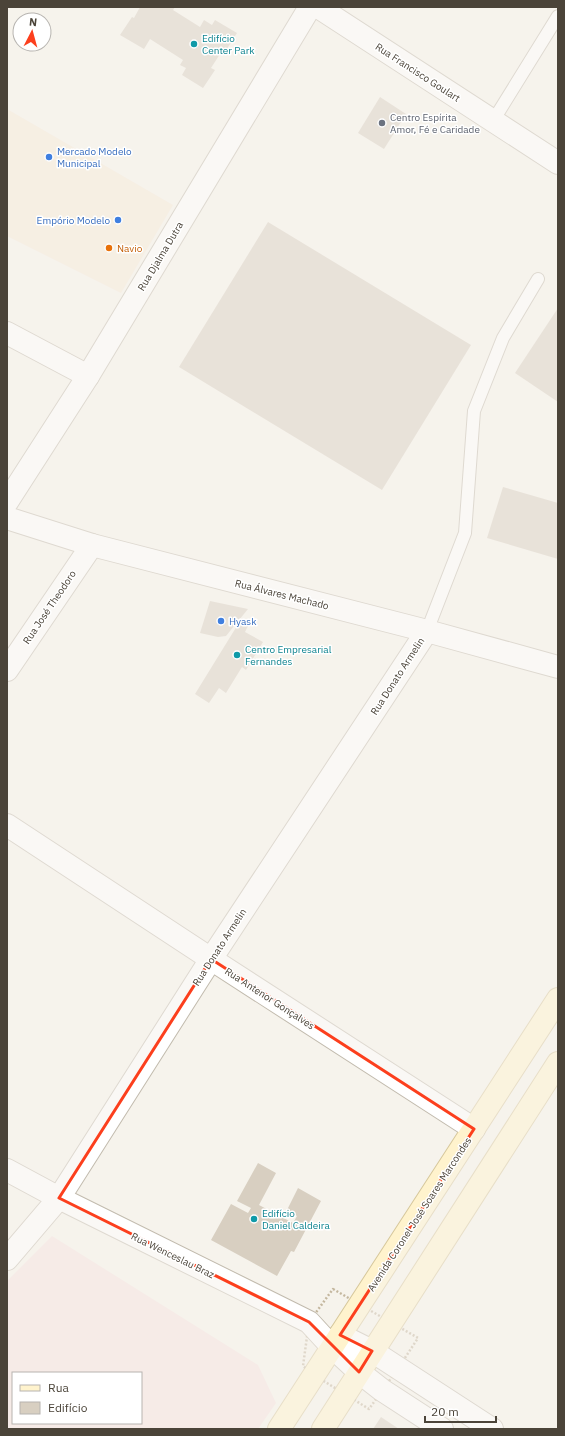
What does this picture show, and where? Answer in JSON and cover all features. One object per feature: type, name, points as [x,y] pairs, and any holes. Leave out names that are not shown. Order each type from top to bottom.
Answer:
[{"type":"main road","name":"Avenida Coronel José Soares Marcondes","points":[[279,1429],[558,999]]},
{"type":"main road","points":[[323,1429],[558,1063]]},
{"type":"street","name":"Rua Djalma Dutra","points":[[7,502],[88,376],[310,7]]},
{"type":"street","name":"Rua Francisco Goulart","points":[[318,7],[558,163]]},
{"type":"street","points":[[7,333],[88,376]]},
{"type":"street","name":"Rua Álvares Machado","points":[[7,518],[92,544],[427,631],[558,667]]},
{"type":"street","name":"Rua José Theodoro","points":[[7,670],[92,544]]},
{"type":"street","name":"Rua Donato Armelin","points":[[7,1259],[58,1198],[210,959],[427,631]]},
{"type":"street","name":"Rua Antenor Gonçalves","points":[[7,825],[210,959],[474,1129]]},
{"type":"street","name":"Rua Wenceslau Braz","points":[[7,1170],[58,1198],[309,1322],[336,1341],[359,1372],[382,1390],[442,1429]]},
{"type":"street","points":[[336,1341],[372,1351],[492,1429]]},
{"type":"lane","points":[[494,121],[558,16]]},
{"type":"lane","points":[[427,631],[465,533],[474,411],[503,338],[538,279]]},
{"type":"highlighted area","points":[[211,959],[474,1129],[340,1335],[372,1351],[359,1372],[309,1322],[59,1198]]},
{"type":"shaded area","name":"Mercado Modelo Municipal","points":[[7,109],[173,205],[121,293],[7,236]]},
{"type":"shaded area","points":[[52,1236],[258,1365],[276,1403],[258,1429],[7,1429],[7,1281]]},
{"type":"building","name":"Edifício Center Park","points":[[140,7],[175,7],[173,10],[200,27],[204,20],[212,25],[215,20],[237,33],[223,55],[220,54],[211,68],[215,70],[203,88],[182,75],[186,68],[180,65],[183,60],[150,39],[144,49],[120,35],[132,17],[134,18]]},
{"type":"building","name":"Centro Espírita Amor, Fé e Caridade","points":[[380,97],[406,114],[384,149],[358,133]]},
{"type":"building","points":[[268,222],[471,345],[382,490],[179,367]]},
{"type":"building","points":[[558,308],[558,402],[515,373]]},
{"type":"building","points":[[503,487],[558,503],[558,559],[487,538]]},
{"type":"building","name":"Hyask","points":[[210,601],[248,609],[226,636],[218,637],[200,633]]},
{"type":"building","name":"Centro Empresarial Fernandes","points":[[240,621],[249,624],[245,632],[263,642],[246,670],[242,667],[226,693],[219,688],[209,703],[195,694]]},
{"type":"building","name":"Edifício Daniel Caldeira","points":[[258,1163],[276,1173],[259,1205],[293,1223],[297,1216],[287,1210],[298,1188],[321,1201],[294,1252],[291,1251],[277,1276],[211,1240],[231,1204],[248,1213],[251,1208],[237,1201]]},
{"type":"building","points":[[381,1417],[399,1429],[373,1429]]},
{"type":"place","name":"Edifício Center Park","points":[[194,44]]},
{"type":"place","name":"Centro Espírita Amor, Fé e Caridade","points":[[382,123]]},
{"type":"place","name":"Mercado Modelo Municipal","points":[[49,157]]},
{"type":"place","name":"Empório Modelo","points":[[118,220]]},
{"type":"place","name":"Navio","points":[[109,248]]},
{"type":"place","name":"Hyask","points":[[221,621]]},
{"type":"place","name":"Centro Empresarial Fernandes","points":[[237,655]]},
{"type":"place","name":"Edifício Daniel Caldeira","points":[[254,1219]]}]
